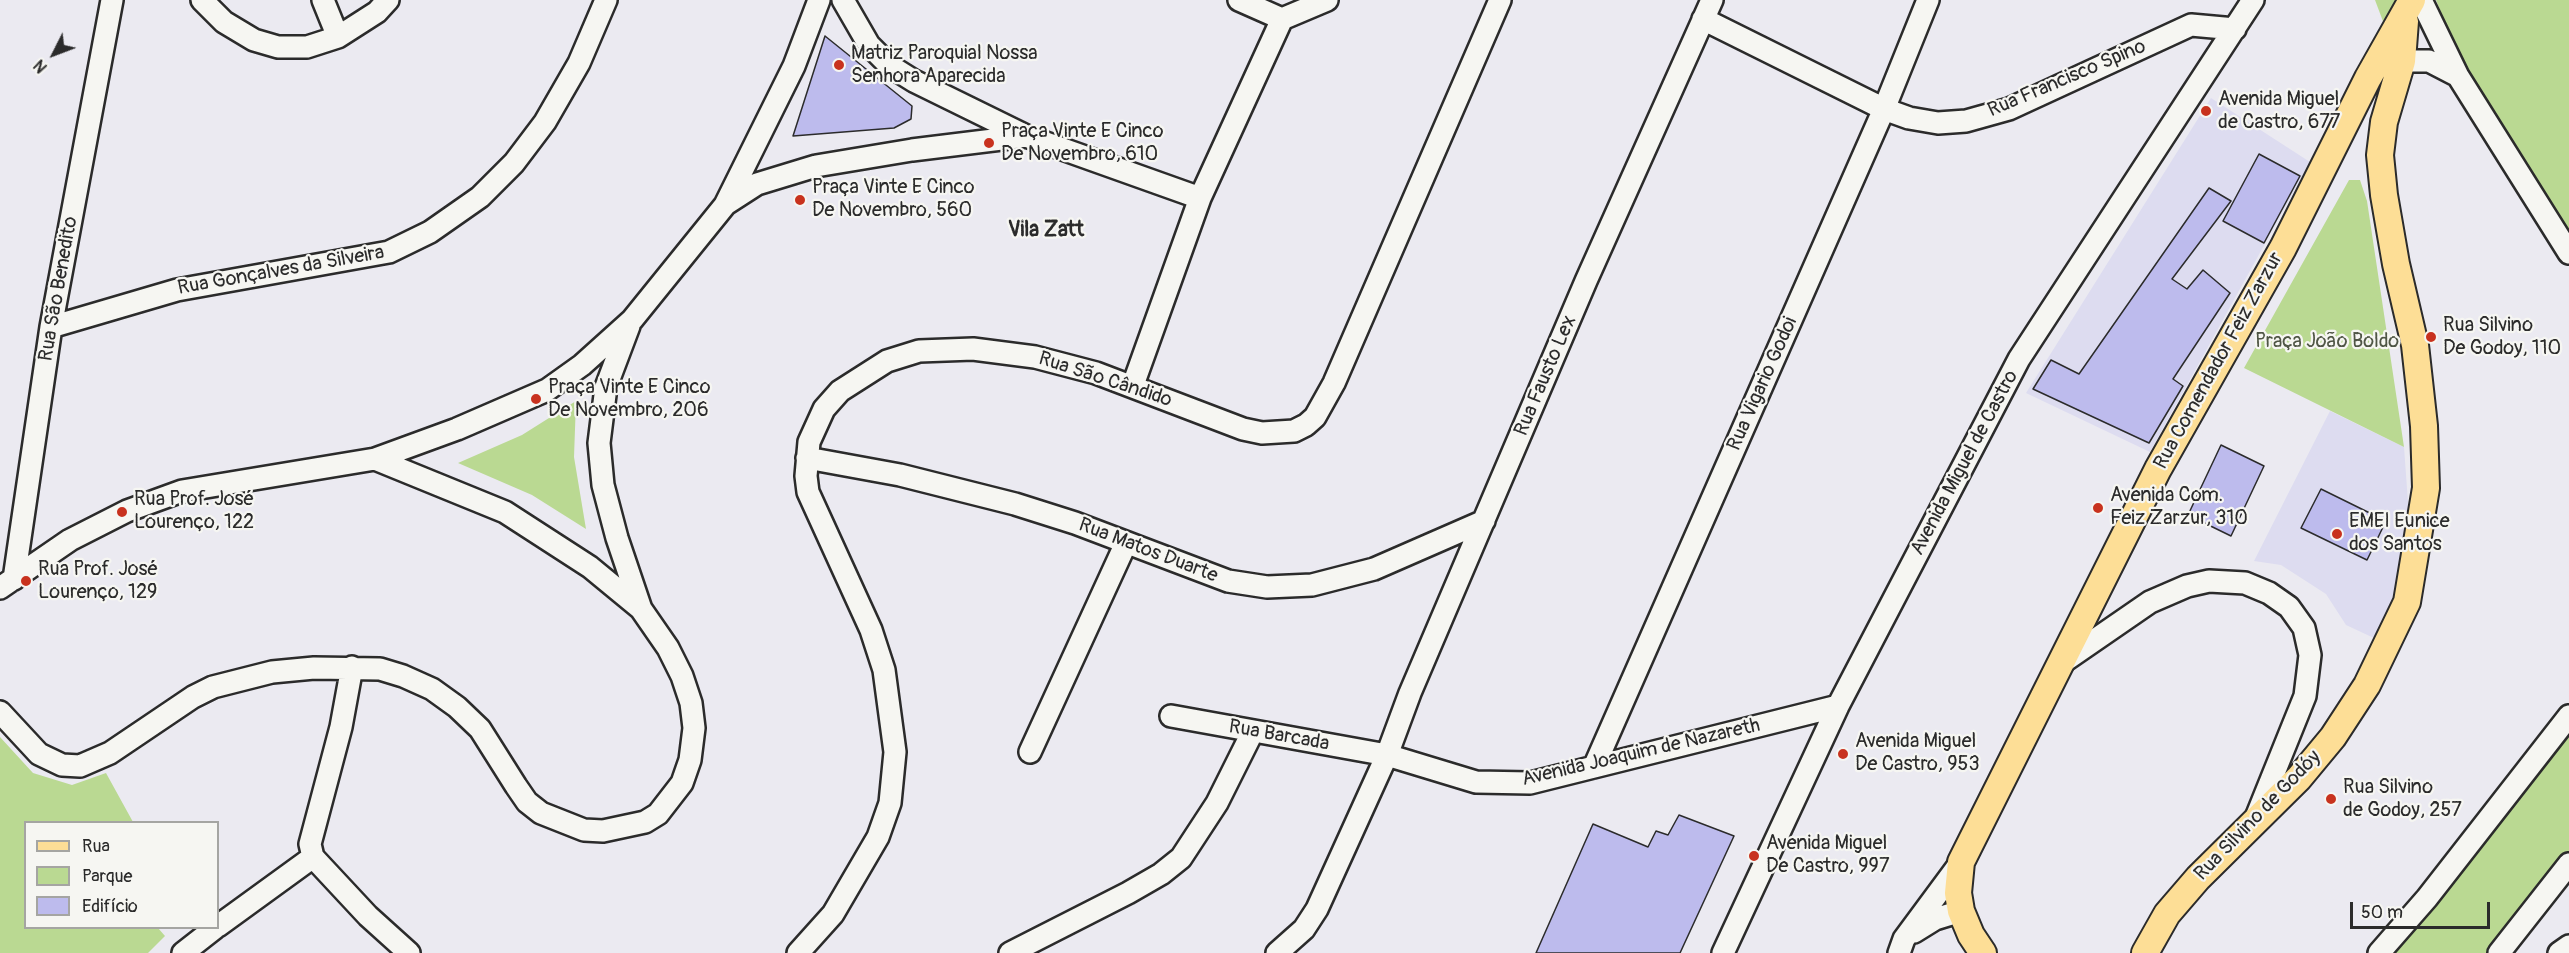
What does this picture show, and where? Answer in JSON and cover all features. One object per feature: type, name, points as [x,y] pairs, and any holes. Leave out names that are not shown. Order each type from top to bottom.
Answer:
[{"type":"main road","name":"Rua Silvino de Godóy","points":[[2145,953],[2167,914],[2198,878],[2299,778],[2333,737],[2367,685],[2407,602],[2426,488],[2424,426],[2415,345],[2396,264],[2381,166],[2384,122],[2402,61],[2413,3]]},
{"type":"main road","name":"Rua Comendador Feiz Zarzur","points":[[1983,953],[1971,935],[1961,911],[1958,893],[1961,862],[2158,469],[2283,248],[2413,3]]},
{"type":"main road","points":[[2333,150],[2346,144],[2361,145],[2373,153],[2381,166]]},
{"type":"street","name":"Rua São Benedito","points":[[7,583],[51,327],[112,0]]},
{"type":"street","points":[[202,0],[224,22],[254,40],[278,46],[307,47],[338,37],[377,12],[388,0]]},
{"type":"street","points":[[323,0],[338,37]]},
{"type":"street","name":"Rua Gonçalves da Silveira","points":[[51,327],[177,290],[389,252],[430,232],[480,197],[527,147],[545,122],[579,63],[606,0]]},
{"type":"street","points":[[7,583],[89,530],[128,511],[182,491],[375,459],[456,429],[547,390],[582,365],[632,320],[725,205],[794,66],[819,0]]},
{"type":"street","points":[[843,0],[869,45],[890,66],[924,87],[1026,136],[1200,198]]},
{"type":"street","points":[[1239,0],[1282,19]]},
{"type":"street","points":[[1133,385],[1200,198],[1282,19],[1327,0]]},
{"type":"street","name":"Rua São Cândido","points":[[798,953],[832,914],[878,837],[890,803],[895,752],[884,670],[871,630],[808,492],[809,442],[824,409],[840,391],[887,361],[919,351],[973,349],[1035,357],[1133,385],[1243,429],[1262,433],[1294,431],[1315,417],[1338,372],[1500,0]]},
{"type":"street","name":"Rua Fausto Lex","points":[[1388,755],[1410,693],[1586,281],[1712,0]]},
{"type":"street","name":"Rua Vigario Godoi","points":[[1594,767],[1884,109],[1928,0]]},
{"type":"street","name":"Avenida Miguel de Castro","points":[[1723,953],[1838,706],[2019,359],[2253,0]]},
{"type":"street","points":[[2413,3],[2569,253]]},
{"type":"street","name":"Rua Francisco Spino","points":[[1703,20],[1884,109],[1909,118],[1928,121],[1966,121],[2009,109],[2191,25],[2235,29]]},
{"type":"street","points":[[2402,61],[2429,61],[2458,75]]},
{"type":"street","points":[[725,205],[757,184],[816,166],[912,150],[1026,136]]},
{"type":"street","points":[[632,320],[606,387],[599,443],[603,484],[611,516],[641,609]]},
{"type":"street","name":"Rua Matos Duarte","points":[[807,458],[900,475],[1015,504],[1228,581],[1267,588],[1312,585],[1374,569],[1484,521]]},
{"type":"street","points":[[0,712],[39,754],[62,765],[80,766],[110,753],[193,697],[213,687],[272,672],[352,667],[380,669],[432,689],[457,707],[480,729],[527,802],[541,813],[584,830],[603,831],[645,822],[671,800],[687,771],[694,728],[691,703],[682,676],[668,648],[641,609],[590,567],[505,512],[375,459]]},
{"type":"street","points":[[1030,753],[1126,543]]},
{"type":"street","points":[[2059,664],[2150,602],[2187,586],[2209,581],[2245,584],[2269,593],[2289,607],[2304,628],[2310,655],[2305,696],[2283,758],[2253,824]]},
{"type":"street","points":[[352,667],[343,717],[310,844],[313,857],[368,916],[409,953]]},
{"type":"street","name":"Avenida Joaquim de Nazareth","points":[[1388,755],[1453,776],[1504,784],[1530,783],[1838,706]]},
{"type":"street","name":"Rua Barcada","points":[[1171,716],[1388,755]]},
{"type":"street","points":[[2379,953],[2427,898],[2569,716]]},
{"type":"street","points":[[1010,953],[1128,893],[1161,874],[1181,858],[1217,802],[1254,731]]},
{"type":"street","points":[[1277,953],[1304,929],[1317,909],[1388,755]]},
{"type":"street","points":[[219,925],[313,857]]},
{"type":"street","points":[[1901,946],[1961,862]]},
{"type":"street","points":[[2499,953],[2569,864]]},
{"type":"street","points":[[1901,946],[1935,919],[1961,911]]},
{"type":"street","points":[[183,953],[214,929]]},
{"type":"street","points":[[2559,953],[2569,946]]},
{"type":"shaded area","points":[[2211,98],[2310,162],[2150,452],[2026,393]]},
{"type":"shaded area","name":"EMEI Eunice dos Santos","points":[[2330,411],[2404,447],[2409,516],[2398,590],[2376,639],[2346,625],[2326,594],[2281,565],[2254,561]]},
{"type":"green space","points":[[2375,0],[2402,0],[2387,32]]},
{"type":"green space","points":[[2436,0],[2569,0],[2569,243],[2467,79]]},
{"type":"green space","name":"Praça João Boldo","points":[[2349,180],[2360,180],[2367,201],[2404,447],[2244,368]]},
{"type":"green space","points":[[576,401],[574,457],[586,529],[532,495],[458,463],[522,435]]},
{"type":"green space","points":[[2569,727],[2569,856],[2492,953],[2391,953]]},
{"type":"green space","points":[[0,737],[33,773],[72,785],[106,773],[132,821],[24,821],[24,929],[159,929],[165,936],[148,953],[0,953]]},
{"type":"building","name":"Matriz Paroquial Nossa Senhora Aparecida","points":[[825,36],[912,106],[911,119],[894,128],[793,136]]},
{"type":"building","points":[[2259,154],[2300,176],[2264,243],[2223,221]]},
{"type":"building","points":[[2209,188],[2231,201],[2172,279],[2187,289],[2203,270],[2230,293],[2173,379],[2183,386],[2149,443],[2033,389],[2051,360],[2079,374]]},
{"type":"building","points":[[2221,445],[2264,466],[2231,536],[2188,515]]},
{"type":"building","points":[[2321,489],[2386,521],[2367,560],[2301,528]]},
{"type":"building","points":[[1679,815],[1734,836],[1680,953],[1536,953],[1593,824],[1648,847],[1656,831],[1668,835]]},
{"type":"place","name":"Matriz Paroquial Nossa Senhora Aparecida","points":[[839,65]]},
{"type":"place","name":"Avenida Miguel de Castro, 677","points":[[2206,111]]},
{"type":"place","name":"Praça Vinte E Cinco De Novembro, 610","points":[[989,143]]},
{"type":"place","name":"Praça Vinte E Cinco De Novembro, 560","points":[[800,200]]},
{"type":"place","name":"Rua Silvino De Godoy, 110","points":[[2431,337]]},
{"type":"place","name":"Praça Vinte E Cinco De Novembro, 206","points":[[536,399]]},
{"type":"place","name":"Avenida Com. Feiz Zarzur, 310","points":[[2098,508]]},
{"type":"place","name":"Rua Prof. José Lourenço, 122","points":[[122,512]]},
{"type":"place","name":"EMEI Eunice dos Santos","points":[[2337,534]]},
{"type":"place","name":"Rua Prof. José Lourenço, 129","points":[[26,581]]},
{"type":"place","name":"Avenida Miguel De Castro, 953","points":[[1843,754]]},
{"type":"place","name":"Rua Silvino de Godoy, 257","points":[[2331,799]]},
{"type":"place","name":"Avenida Miguel De Castro, 997","points":[[1754,856]]},
{"type":"district","name":"Vila Zatt","points":[[1046,231]]}]
